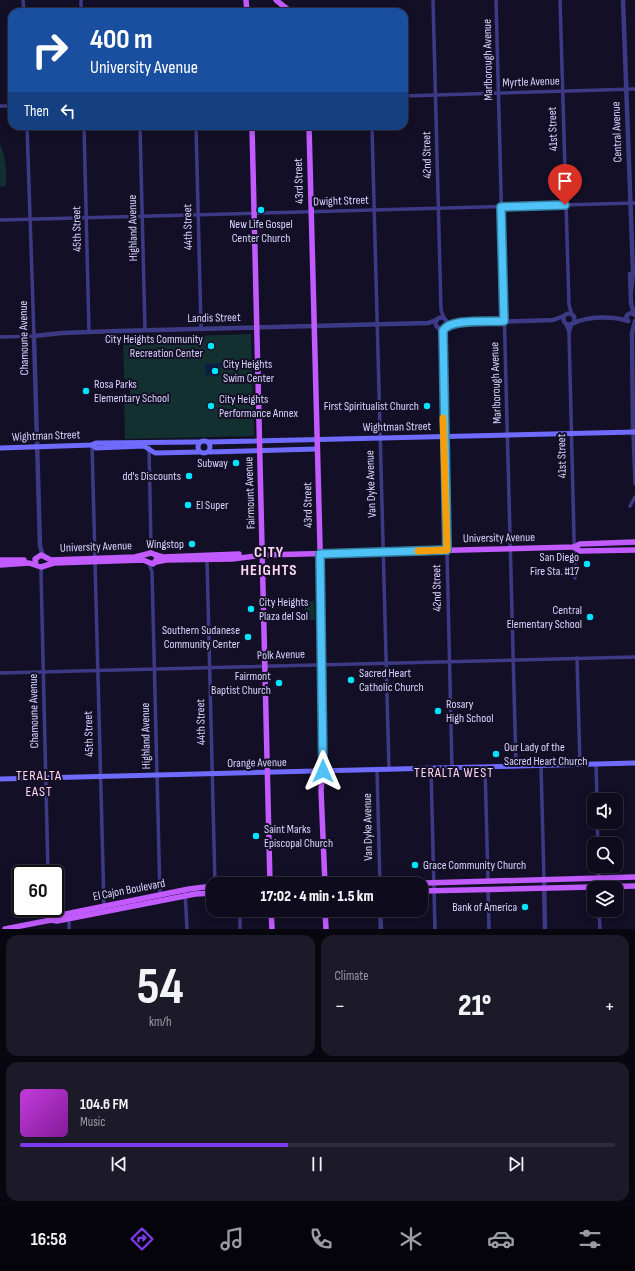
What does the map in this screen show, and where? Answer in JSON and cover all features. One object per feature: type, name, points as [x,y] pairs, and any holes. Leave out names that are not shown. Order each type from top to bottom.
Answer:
[{"type":"main road","points":[[276,0],[286,8]]},
{"type":"main road","name":"Fairmount Avenue","points":[[252,130],[270,877]]},
{"type":"main road","name":"43rd Street","points":[[309,130],[323,664],[323,771],[321,790],[325,877]]},
{"type":"main road","name":"Wightman Street","points":[[0,448],[92,445],[96,443],[149,445],[199,442],[205,440],[208,442],[317,440],[507,434],[634,432]]},
{"type":"main road","points":[[199,442],[198,446],[200,452]]},
{"type":"main road","points":[[208,442],[210,446],[209,452]]},
{"type":"main road","name":"Wightman Street","points":[[149,445],[155,453],[204,453],[317,449]]},
{"type":"main road","name":"University Avenue","points":[[0,565],[30,563],[40,567],[54,563],[135,557],[152,554],[163,557],[254,557],[263,555],[574,547],[580,544],[635,542]]},
{"type":"main road","points":[[592,551],[596,548],[606,547],[607,543]]},
{"type":"main road","name":"University Avenue","points":[[574,547],[580,551],[635,550]]},
{"type":"main road","points":[[152,554],[152,563]]},
{"type":"main road","points":[[152,554],[146,559],[152,563]]},
{"type":"main road","points":[[40,555],[46,562],[40,567]]},
{"type":"main road","points":[[40,555],[40,567]]},
{"type":"main road","name":"University Avenue","points":[[0,560],[29,560],[40,555],[52,560],[143,560],[152,563],[166,560],[195,560],[207,557]]},
{"type":"main road","name":"Orange Avenue","points":[[0,780],[635,763]]},
{"type":"main road","points":[[428,883],[635,877]]},
{"type":"main road","points":[[623,886],[635,886]]},
{"type":"main road","name":"El Cajon Boulevard","points":[[5,929],[50,920],[57,921],[69,916],[185,893],[206,887]]},
{"type":"main road","points":[[428,891],[587,887]]},
{"type":"main road","name":"El Cajon Boulevard","points":[[185,893],[206,894]]},
{"type":"main road","name":"El Cajon Boulevard","points":[[104,909],[119,904],[161,898]]},
{"type":"main road","points":[[271,917],[272,929]]},
{"type":"main road","points":[[325,917],[326,929]]},
{"type":"street","name":"42nd Street","points":[[433,0],[441,310],[445,319]]},
{"type":"street","name":"Marlborough Avenue","points":[[496,0],[516,766]]},
{"type":"street","name":"41st Street","points":[[560,0],[568,305],[565,316]]},
{"type":"street","name":"Central Avenue","points":[[623,0],[632,204],[632,264],[630,280],[631,314],[628,321]]},
{"type":"street","name":"Myrtle Avenue","points":[[408,96],[635,90]]},
{"type":"street","name":"Chamoune Avenue","points":[[27,130],[40,555]]},
{"type":"street","name":"45th Street","points":[[84,130],[89,332]]},
{"type":"street","name":"Highland Avenue","points":[[140,130],[145,330]]},
{"type":"street","name":"44th Street","points":[[196,130],[201,328]]},
{"type":"street","name":"Van Dyke Avenue","points":[[372,130],[389,770]]},
{"type":"street","name":"Dwight Street","points":[[0,220],[632,204]]},
{"type":"street","name":"41st Street","points":[[568,305],[573,315]]},
{"type":"street","name":"42nd Street","points":[[437,319],[441,310]]},
{"type":"street","points":[[553,320],[565,324],[583,319],[616,318],[631,314]]},
{"type":"street","points":[[455,323],[445,319],[445,327],[455,323],[553,320],[573,315],[583,319]]},
{"type":"street","points":[[573,315],[573,323]]},
{"type":"street","points":[[565,316],[565,324]]},
{"type":"street","points":[[616,318],[628,321],[635,320],[632,333],[635,484]]},
{"type":"street","points":[[437,319],[437,327]]},
{"type":"street","name":"Landis Street","points":[[0,337],[201,328],[428,323],[437,319],[445,319]]},
{"type":"street","points":[[628,321],[632,333]]},
{"type":"street","name":"Landis Street","points":[[428,323],[437,327],[445,327]]},
{"type":"street","name":"41st Street","points":[[573,323],[570,333],[575,578]]},
{"type":"street","name":"41st Street","points":[[565,324],[570,333]]},
{"type":"street","name":"42nd Street","points":[[437,327],[442,335]]},
{"type":"street","name":"42nd Street","points":[[445,327],[442,335],[452,768]]},
{"type":"street","name":"45th Street","points":[[92,445],[104,909]]},
{"type":"street","points":[[149,445],[152,554]]},
{"type":"street","points":[[630,506],[635,497]]},
{"type":"street","name":"44th Street","points":[[207,557],[214,877]]},
{"type":"street","name":"Highland Avenue","points":[[152,563],[161,898]]},
{"type":"street","name":"Chamoune Avenue","points":[[40,567],[48,865]]},
{"type":"street","name":"Polk Avenue","points":[[0,673],[635,657]]},
{"type":"street","points":[[577,658],[580,764]]},
{"type":"street","points":[[596,764],[597,793]]},
{"type":"street","points":[[541,766],[545,929]]},
{"type":"street","points":[[485,767],[488,881]]},
{"type":"street","points":[[431,769],[435,929]]},
{"type":"street","name":"Van Dyke Avenue","points":[[377,770],[380,877]]},
{"type":"street","points":[[599,873],[599,878]]},
{"type":"street","points":[[488,889],[489,929]]},
{"type":"street","points":[[185,893],[187,929]]},
{"type":"street","points":[[69,916],[70,929]]},
{"type":"street","points":[[240,917],[240,929]]},
{"type":"street","points":[[380,917],[381,929]]},
{"type":"street","points":[[599,917],[600,929]]},
{"type":"green space","points":[[0,144],[6,165],[6,186],[0,187]]},
{"type":"green space","points":[[251,334],[254,436],[125,439],[124,399],[126,394],[130,394],[130,383],[124,378],[123,338]]},
{"type":"green space","points":[[314,601],[315,620],[305,620],[305,602]]},
{"type":"water","points":[[222,363],[223,367],[219,368],[219,376],[206,376],[205,364]]},
{"type":"slow traffic","points":[[418,551],[447,550],[443,418]]},
{"type":"place","name":"New Life Gospel Center Church","points":[[261,210]]},
{"type":"place","name":"City Heights Community Recreation Center","points":[[211,346]]},
{"type":"place","name":"City Heights Swim Center","points":[[215,371]]},
{"type":"place","name":"Rosa Parks Elementary School","points":[[86,391]]},
{"type":"place","name":"City Heights Performance Annex","points":[[211,406]]},
{"type":"place","name":"First Spiritualist Church","points":[[427,406]]},
{"type":"place","name":"Subway","points":[[236,463]]},
{"type":"place","name":"dd's Discounts","points":[[189,476]]},
{"type":"place","name":"El Super","points":[[188,505]]},
{"type":"place","name":"Wingstop","points":[[192,544]]},
{"type":"place","name":"San Diego Fire Sta. #17","points":[[587,564]]},
{"type":"place","name":"City Heights Plaza del Sol","points":[[251,609]]},
{"type":"place","name":"Central Elementary School","points":[[590,617]]},
{"type":"place","name":"Southern Sudanese Community Center","points":[[248,637]]},
{"type":"place","name":"Sacred Heart Catholic Church","points":[[351,680]]},
{"type":"place","name":"Fairmont Baptist Church","points":[[279,683]]},
{"type":"place","name":"Rosary High School","points":[[438,711]]},
{"type":"place","name":"Our Lady of the Sacred Heart Church","points":[[496,754]]},
{"type":"place","name":"Saint Marks Episcopal Church","points":[[256,836]]},
{"type":"place","name":"Grace Community Church","points":[[415,865]]},
{"type":"place","name":"Bank of America","points":[[525,907]]},
{"type":"district","name":"CITY HEIGHTS","points":[[269,561]]},
{"type":"district","name":"TERALTA WEST","points":[[454,772]]},
{"type":"district","name":"TERALTA EAST","points":[[39,784]]},
{"type":"route","points":[[323,771],[323,664],[320,554],[447,550],[443,331],[446,326],[455,323],[504,321],[501,207],[565,205]]}]
